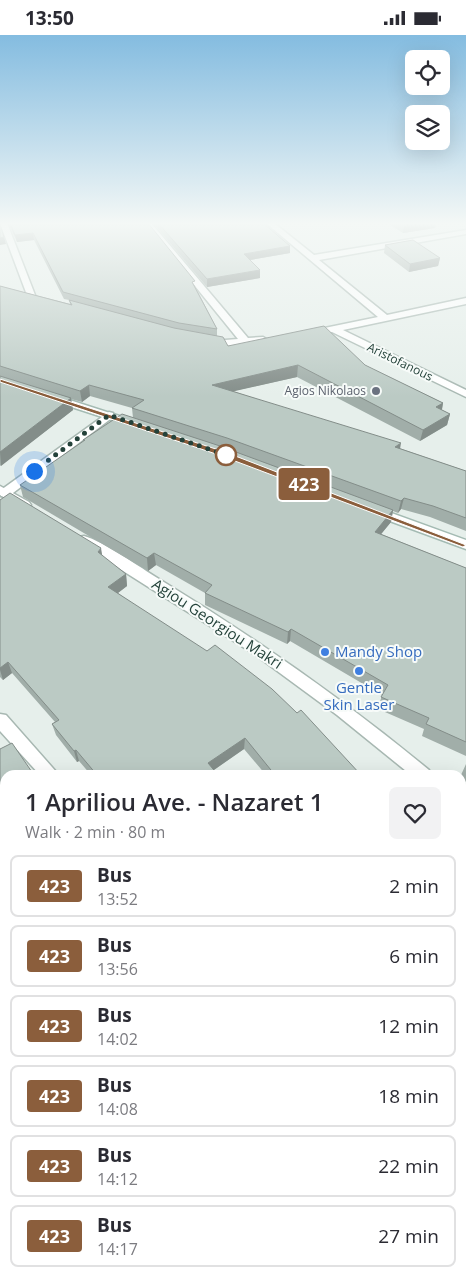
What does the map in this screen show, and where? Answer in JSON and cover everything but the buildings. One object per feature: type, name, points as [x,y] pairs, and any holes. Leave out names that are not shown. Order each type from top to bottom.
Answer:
[{"type":"street","points":[[15,291],[35,296],[29,281]]},
{"type":"street","points":[[195,281],[246,343]]},
{"type":"street","points":[[342,281],[385,318]]},
{"type":"street","points":[[294,336],[466,301]]},
{"type":"street","name":"Aristofanous","points":[[334,329],[466,394]]},
{"type":"street","points":[[196,338],[246,343],[275,339]]},
{"type":"street","points":[[46,395],[146,428]]},
{"type":"street","points":[[39,513],[2,492],[109,415]]},
{"type":"street","points":[[358,504],[466,545]]},
{"type":"street","name":"Agiou Georgiou Makri","points":[[73,533],[133,569],[280,664],[387,744],[417,770]]},
{"type":"street","points":[[0,720],[46,770]]},
{"type":"bus line","name":"423","points":[[0,381],[222,453],[466,545]]},
{"type":"place","name":"Agios Nikolaos","points":[[376,391]]},
{"type":"place","name":"Mandy Shop","points":[[325,652]]},
{"type":"place","name":"Gentle Skin Laser","points":[[359,671]]},
{"type":"route","points":[[34,471],[109,415],[226,455]]}]
